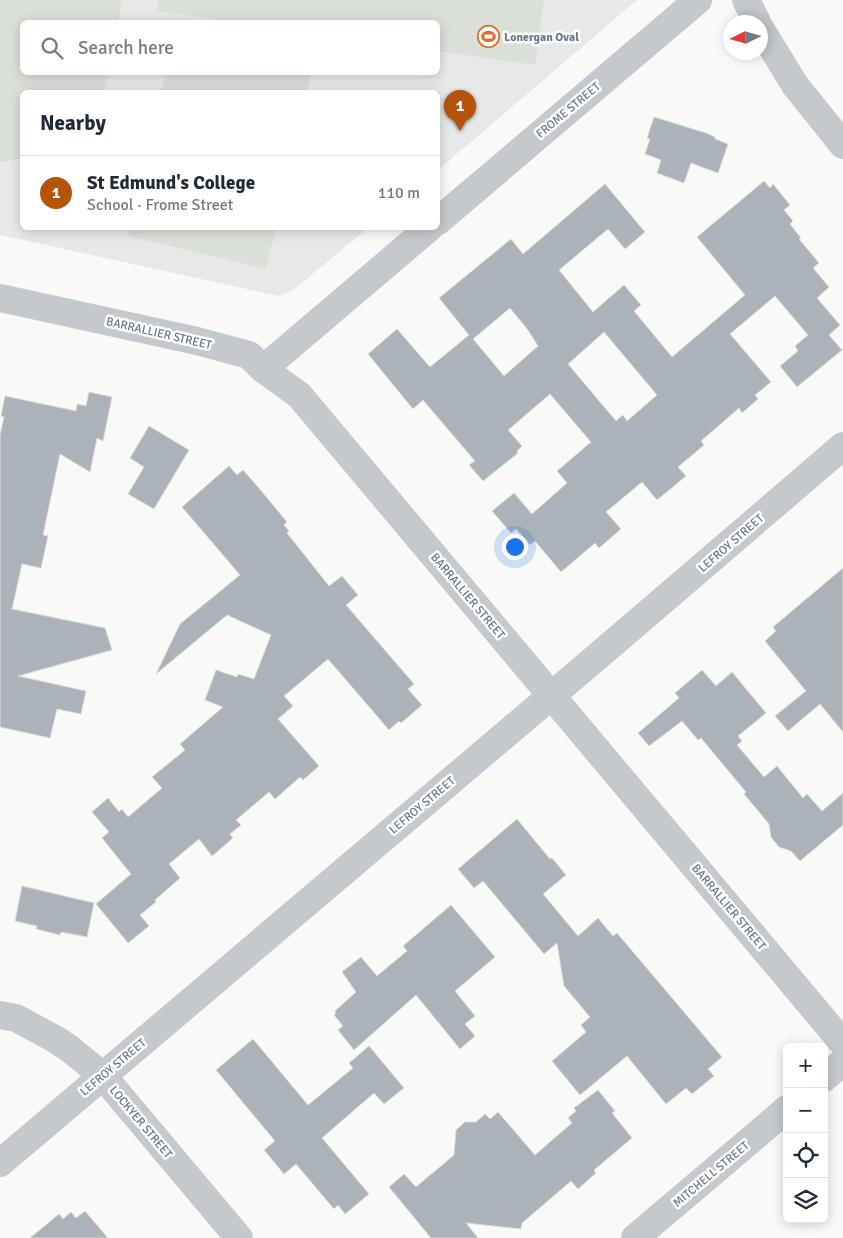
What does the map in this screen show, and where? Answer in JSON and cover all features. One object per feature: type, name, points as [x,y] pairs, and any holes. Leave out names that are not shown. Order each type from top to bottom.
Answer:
[{"type":"street","name":"FROME STREET","points":[[440,218],[698,0]]},
{"type":"street","points":[[746,0],[754,15]]},
{"type":"street","points":[[768,41],[795,85],[843,145]]},
{"type":"street","points":[[263,369],[427,230]]},
{"type":"street","name":"BARRALLIER STREET","points":[[0,298],[197,341],[249,355],[263,369],[299,395],[843,1043]]},
{"type":"street","name":"LEFROY STREET","points":[[0,1163],[552,696],[843,446]]},
{"type":"street","name":"LOCKYER STREET","points":[[0,1014],[16,1018],[54,1039],[102,1075],[239,1238]]},
{"type":"street","points":[[828,1075],[843,1062]]},
{"type":"street","name":"MITCHELL STREET","points":[[635,1238],[783,1112]]},
{"type":"shaded area","points":[[0,0],[637,0],[440,168],[440,90],[20,90],[20,230],[366,230],[292,291],[279,296],[0,235]]},
{"type":"shaded area","points":[[0,0],[122,0],[118,20],[20,20],[20,75],[108,75],[104,90],[20,90],[20,158],[0,161]]},
{"type":"shaded area","name":"Lonergan Oval","points":[[158,0],[544,0],[535,65],[440,51],[440,20],[224,20],[157,11]]},
{"type":"shaded area","points":[[165,75],[311,75],[308,90],[162,90]]},
{"type":"shaded area","points":[[130,230],[276,230],[266,269],[128,236]]},
{"type":"building","points":[[654,117],[706,133],[728,144],[718,173],[691,163],[684,183],[657,173],[661,160],[645,154],[650,139],[647,138]]},
{"type":"building","points":[[764,181],[770,188],[773,184],[790,205],[784,210],[793,221],[790,224],[801,238],[799,239],[819,263],[813,268],[829,287],[817,298],[840,325],[829,335],[842,350],[797,387],[780,366],[798,351],[795,346],[808,335],[775,296],[730,334],[771,382],[755,395],[758,399],[742,413],[739,408],[701,441],[704,445],[678,467],[686,476],[657,500],[642,482],[606,512],[621,529],[599,548],[595,543],[561,572],[535,541],[530,545],[516,529],[511,533],[492,511],[514,493],[532,514],[567,483],[557,471],[591,442],[550,394],[508,430],[522,446],[517,451],[518,453],[483,481],[469,465],[475,461],[423,400],[413,409],[368,354],[397,329],[430,367],[469,335],[439,298],[511,239],[523,254],[605,184],[645,232],[625,249],[608,229],[559,270],[593,312],[624,285],[641,305],[634,311],[672,357],[745,295],[697,237]],"holes":[[[510,308],[538,346],[504,376],[473,339]],[[604,332],[657,395],[627,421],[623,415],[616,421],[568,364]]]},
{"type":"building","points":[[89,392],[112,397],[103,441],[97,438],[90,472],[60,454],[43,535],[48,536],[41,568],[22,564],[12,609],[105,628],[112,650],[18,676],[86,691],[81,714],[57,709],[50,738],[0,727],[0,435],[4,417],[1,416],[5,396],[76,411],[77,404],[86,406]]},
{"type":"building","points":[[149,426],[189,450],[154,509],[128,494],[144,467],[130,458]]},
{"type":"building","points":[[229,466],[237,475],[243,470],[258,487],[287,522],[284,525],[289,531],[287,533],[329,586],[342,576],[358,595],[346,605],[414,684],[408,689],[422,705],[401,723],[399,721],[389,730],[328,659],[284,696],[293,706],[278,719],[319,766],[303,780],[300,777],[275,799],[269,792],[236,820],[241,825],[230,834],[233,838],[212,856],[199,839],[169,864],[180,878],[140,915],[149,926],[128,943],[96,904],[131,874],[102,838],[109,832],[92,812],[108,798],[119,812],[122,809],[128,817],[162,788],[152,777],[185,750],[180,744],[223,707],[205,700],[216,670],[237,677],[238,674],[254,679],[271,635],[227,615],[156,674],[180,624],[240,575],[182,507]]},
{"type":"building","points":[[843,568],[843,732],[820,704],[788,731],[775,716],[806,691],[765,641],[776,631],[773,627]]},
{"type":"building","points":[[702,670],[716,686],[732,672],[766,713],[738,736],[742,741],[737,745],[764,777],[777,766],[803,798],[807,794],[822,811],[843,793],[843,825],[800,861],[791,851],[779,847],[771,837],[769,824],[744,794],[746,792],[701,738],[698,740],[682,721],[649,746],[638,733],[679,698],[675,693]]},
{"type":"building","points":[[517,819],[550,859],[552,858],[566,875],[543,894],[578,936],[598,918],[613,936],[617,933],[722,1057],[708,1069],[714,1076],[692,1094],[686,1088],[666,1104],[627,1056],[580,1095],[552,1061],[586,1032],[581,1025],[590,1017],[564,986],[557,943],[544,954],[483,881],[474,888],[458,869]]},
{"type":"building","points":[[22,886],[94,903],[87,937],[61,932],[60,935],[36,929],[37,926],[15,921]]},
{"type":"building","points":[[451,905],[495,957],[455,991],[475,1016],[465,1024],[475,1036],[460,1049],[416,995],[354,1050],[338,1030],[343,1026],[334,1015],[335,1011],[356,992],[342,972],[361,957],[377,976],[407,951],[403,946]]},
{"type":"building","points":[[253,1039],[308,1105],[353,1068],[349,1063],[369,1046],[404,1088],[384,1104],[374,1093],[322,1138],[369,1194],[345,1214],[338,1205],[334,1209],[296,1164],[284,1174],[264,1150],[275,1141],[216,1070]]},
{"type":"building","points":[[598,1090],[615,1111],[612,1113],[632,1138],[594,1170],[596,1173],[578,1189],[571,1181],[522,1223],[521,1229],[466,1223],[478,1238],[431,1238],[389,1187],[404,1174],[416,1187],[454,1155],[456,1130],[465,1122],[476,1122],[485,1114],[490,1119],[498,1112],[535,1155],[572,1123],[568,1118],[576,1111],[574,1108]]},
{"type":"building","points":[[85,1211],[108,1238],[30,1238],[59,1214],[63,1219],[71,1212],[76,1218]]},
{"type":"place","name":"Lonergan Oval","points":[[488,37]]},
{"type":"place","name":"St Edmund's College","points":[[460,131]]}]
